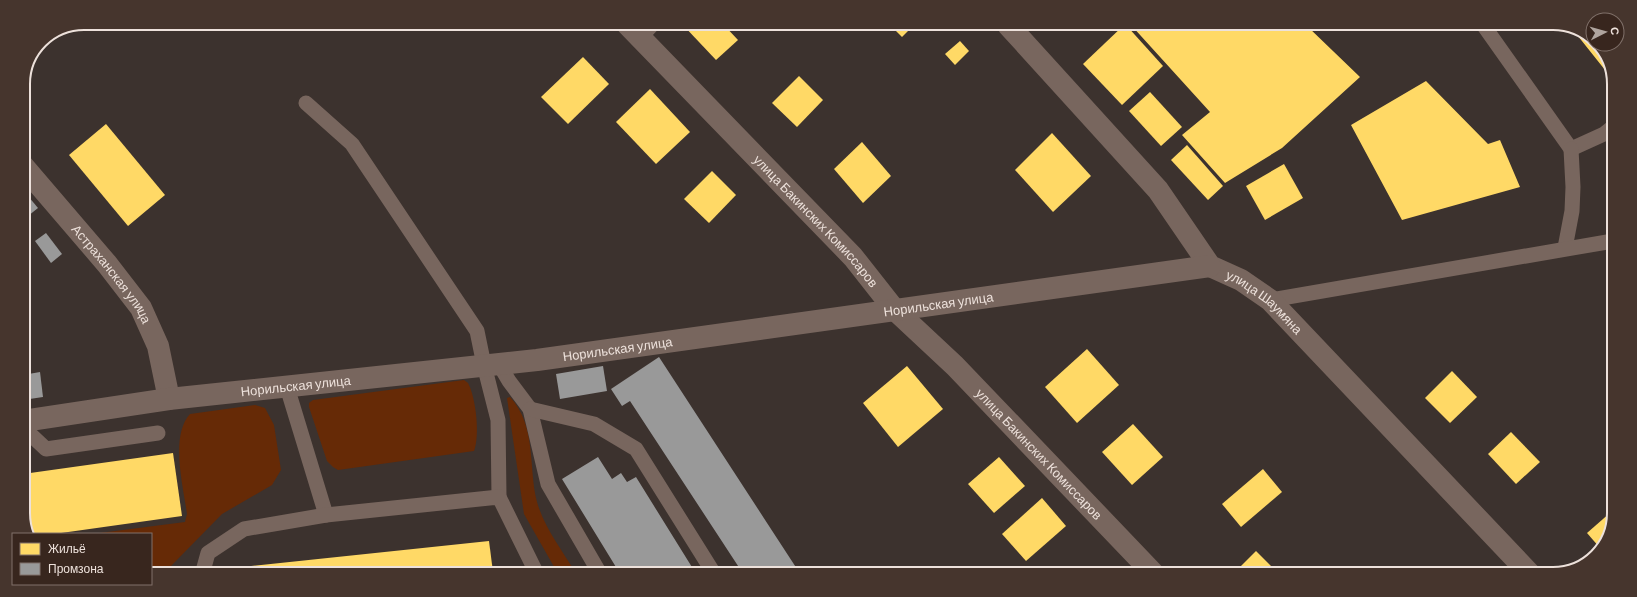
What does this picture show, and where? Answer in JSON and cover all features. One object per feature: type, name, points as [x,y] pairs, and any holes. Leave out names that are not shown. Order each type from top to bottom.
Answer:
[{"type":"street","name":"улица Бакинских Комиссаров","points":[[641,30],[853,257],[894,309],[955,366],[1147,567]]},
{"type":"street","name":"улица Шаумяна","points":[[1013,30],[1158,190],[1210,266],[1241,280],[1270,300],[1523,567]]},
{"type":"street","name":"Астраханская улица","points":[[30,174],[107,264],[141,308],[158,346],[170,399]]},
{"type":"street","name":"Норильская улица","points":[[30,419],[170,399],[537,360],[1210,266]]},
{"type":"lane","points":[[1487,30],[1571,150],[1573,203],[1565,248]]},
{"type":"lane","points":[[306,103],[352,144],[478,331],[492,364],[498,420],[499,497],[534,567]]},
{"type":"lane","points":[[1571,150],[1607,132]]},
{"type":"lane","points":[[1270,300],[1607,242]]},
{"type":"lane","points":[[492,364],[509,381],[530,409],[548,484],[596,567]]},
{"type":"lane","points":[[287,387],[326,515]]},
{"type":"lane","points":[[530,409],[594,424],[636,449],[710,567]]},
{"type":"lane","points":[[30,434],[46,449],[158,433]]},
{"type":"lane","points":[[204,567],[208,553],[244,529],[326,515],[499,497]]},
{"type":"shaded area","points":[[464,380],[468,383],[471,390],[475,407],[477,436],[474,451],[338,470],[327,461],[309,407],[309,403],[313,400]]},
{"type":"shaded area","points":[[510,397],[519,408],[528,434],[534,489],[540,511],[572,567],[554,567],[524,514],[507,398]]},
{"type":"shaded area","points":[[255,405],[265,408],[274,425],[281,470],[272,485],[222,514],[171,567],[152,567],[152,533],[100,533],[185,522],[187,514],[181,475],[179,448],[184,423],[190,414]]},
{"type":"building: Жильё","points":[[688,30],[729,30],[738,40],[716,60]]},
{"type":"building: Жильё","points":[[895,30],[909,30],[902,37]]},
{"type":"building: Жильё","points":[[1119,30],[1131,30],[1163,66],[1122,105],[1083,64]]},
{"type":"building: Жильё","points":[[1136,30],[1311,30],[1360,77],[1282,148],[1225,183],[1182,135],[1210,112]]},
{"type":"building: Жильё","points":[[1579,37],[1585,40],[1585,45]]},
{"type":"building: Жильё","points":[[960,41],[969,51],[955,65],[945,54]]},
{"type":"building: Жильё","points":[[1591,52],[1597,52],[1605,70]]},
{"type":"building: Жильё","points":[[583,57],[609,84],[568,124],[541,97]]},
{"type":"building: Жильё","points":[[799,76],[823,100],[797,127],[772,103]]},
{"type":"building: Жильё","points":[[1426,81],[1488,144],[1500,140],[1520,187],[1402,220],[1351,125]]},
{"type":"building: Жильё","points":[[650,89],[690,132],[656,164],[616,122]]},
{"type":"building: Жильё","points":[[1150,92],[1182,127],[1161,146],[1129,111]]},
{"type":"building: Жильё","points":[[106,124],[165,195],[128,226],[69,155]]},
{"type":"building: Жильё","points":[[1052,133],[1091,176],[1053,212],[1015,170]]},
{"type":"building: Жильё","points":[[862,142],[891,176],[863,203],[834,169]]},
{"type":"building: Жильё","points":[[1187,145],[1223,186],[1208,200],[1171,160]]},
{"type":"building: Жильё","points":[[1284,164],[1303,198],[1265,220],[1246,186]]},
{"type":"building: Жильё","points":[[712,171],[736,195],[709,223],[684,199]]},
{"type":"building: Жильё","points":[[1087,349],[1119,385],[1077,423],[1045,387]]},
{"type":"building: Жильё","points":[[907,366],[943,409],[898,447],[863,403]]},
{"type":"building: Жильё","points":[[1452,371],[1477,397],[1450,423],[1425,398]]},
{"type":"building: Жильё","points":[[1133,424],[1163,457],[1132,485],[1102,452]]},
{"type":"building: Жильё","points":[[1511,432],[1540,462],[1516,484],[1488,454]]},
{"type":"building: Жильё","points":[[173,453],[182,516],[61,533],[34,533],[30,517],[30,473]]},
{"type":"building: Жильё","points":[[999,457],[1025,486],[994,513],[968,484]]},
{"type":"building: Жильё","points":[[1263,469],[1282,492],[1241,527],[1222,504]]},
{"type":"building: Жильё","points":[[1042,498],[1066,526],[1026,561],[1002,534]]},
{"type":"building: Жильё","points":[[1607,516],[1604,531],[1597,544],[1587,533]]},
{"type":"building: Жильё","points":[[489,541],[492,567],[241,567]]},
{"type":"building: Жильё","points":[[1256,551],[1272,567],[1240,567]]},
{"type":"building: Промзона","points":[[30,198],[38,208],[30,214]]},
{"type":"building: Промзона","points":[[46,233],[62,254],[51,263],[35,241]]},
{"type":"building: Промзона","points":[[659,357],[796,567],[739,567],[630,401],[622,406],[611,389]]},
{"type":"building: Промзона","points":[[603,366],[607,391],[560,399],[556,374]]},
{"type":"building: Промзона","points":[[40,372],[43,397],[30,399],[30,374]]},
{"type":"building: Промзона","points":[[598,457],[612,479],[621,473],[627,482],[636,477],[692,567],[616,567],[562,479]]}]
